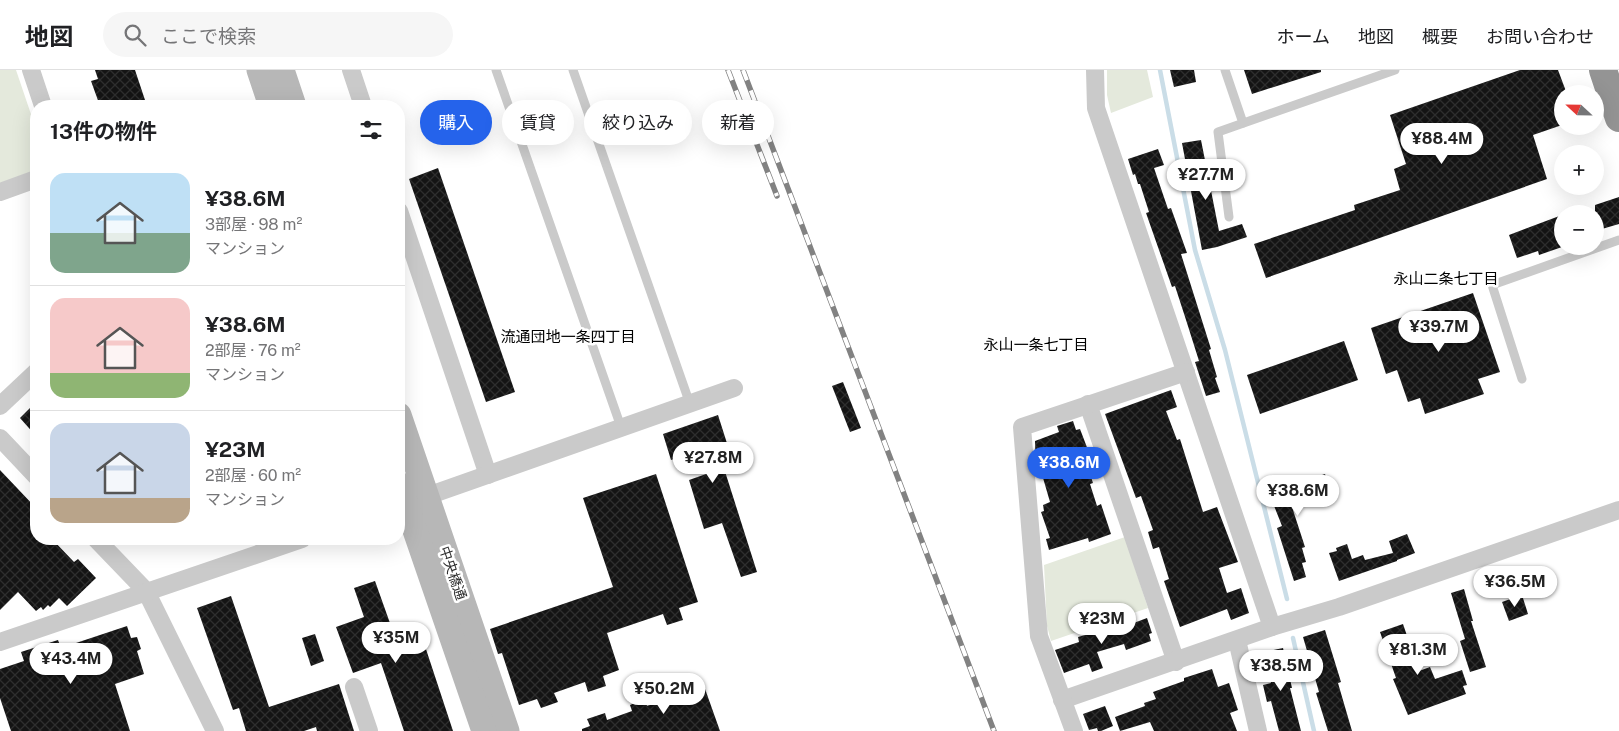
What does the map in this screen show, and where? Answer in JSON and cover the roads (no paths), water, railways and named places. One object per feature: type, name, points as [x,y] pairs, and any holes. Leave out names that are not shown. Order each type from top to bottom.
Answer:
[{"type":"highway","points":[[1603,70],[1619,118]]},
{"type":"main road","points":[[259,70],[269,100]]},
{"type":"main road","points":[[282,70],[292,100]]},
{"type":"main road","name":"中央橋通","points":[[405,476],[407,497],[484,731]]},
{"type":"main road","name":"中央橋通","points":[[407,497],[507,731]]},
{"type":"street","points":[[31,70],[42,100]]},
{"type":"street","points":[[351,70],[361,100]]},
{"type":"street","points":[[1095,70],[1096,108],[1272,627]]},
{"type":"street","points":[[0,192],[30,181]]},
{"type":"street","points":[[405,229],[488,475]]},
{"type":"street","points":[[1074,731],[1039,636],[1022,427],[1186,372]]},
{"type":"street","points":[[0,406],[30,378]]},
{"type":"street","points":[[407,497],[488,475],[734,388]]},
{"type":"street","points":[[1088,404],[1176,662]]},
{"type":"street","points":[[0,438],[30,470]]},
{"type":"street","points":[[1062,700],[1176,662],[1272,627],[1340,607],[1619,510]]},
{"type":"street","points":[[102,545],[146,591],[215,731]]},
{"type":"street","points":[[0,642],[284,545]]},
{"type":"street","points":[[1237,640],[1258,731]]},
{"type":"street","points":[[354,687],[369,731]]},
{"type":"lane","points":[[496,70],[621,427]]},
{"type":"lane","points":[[573,70],[690,404]]},
{"type":"lane","points":[[1225,70],[1243,123]]},
{"type":"lane","points":[[1229,217],[1218,132],[1395,70]]},
{"type":"lane","points":[[1522,379],[1492,285],[1619,240]]},
{"type":"waterway","points":[[1160,70],[1195,250],[1225,350],[1287,599]]},
{"type":"waterway","points":[[1293,638],[1314,731]]},
{"type":"railway","points":[[728,70],[777,196]]},
{"type":"railway","points":[[743,70],[994,731]]},
{"type":"district","name":"永山二条七丁目","points":[[1446,279]]},
{"type":"district","name":"流通団地一条四丁目","points":[[568,337]]},
{"type":"district","name":"永山一条七丁目","points":[[1036,345]]}]
